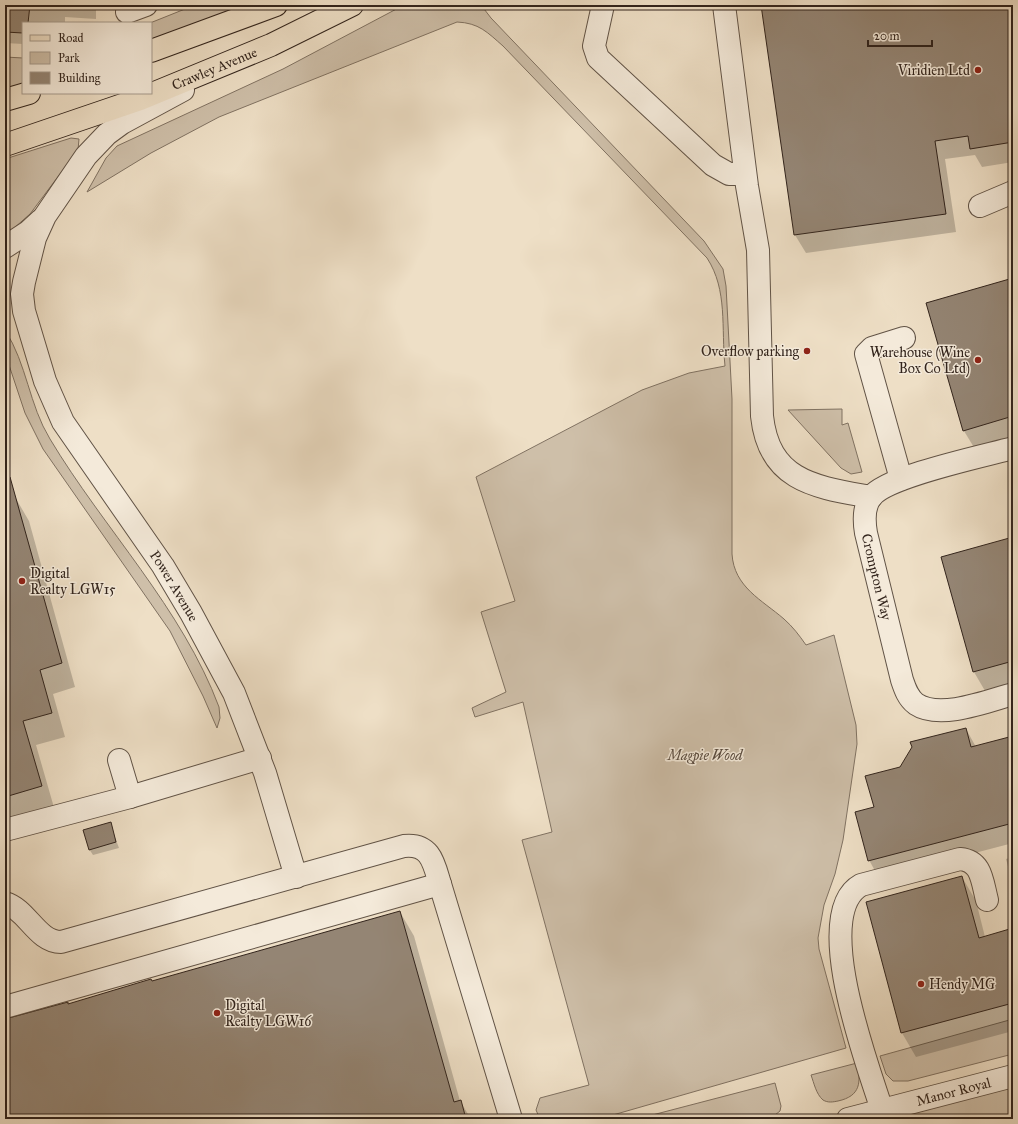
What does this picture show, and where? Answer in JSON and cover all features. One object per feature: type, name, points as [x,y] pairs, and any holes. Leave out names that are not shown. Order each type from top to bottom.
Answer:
[{"type":"main road","points":[[152,51],[276,5]]},
{"type":"main road","name":"Crawley Avenue","points":[[5,146],[140,99],[271,45],[352,5]]},
{"type":"main road","points":[[5,100],[26,94]]},
{"type":"street","points":[[603,5],[595,42],[595,50],[598,58],[713,165],[729,174],[745,174]]},
{"type":"street","points":[[724,5],[745,174],[758,250],[762,416],[766,438],[776,458],[793,475],[803,482],[833,490],[871,497],[883,488],[901,480],[1013,448]]},
{"type":"street","points":[[5,247],[28,232],[45,216],[86,156],[114,128],[271,45]]},
{"type":"street","points":[[980,206],[1013,192]]},
{"type":"street","name":"Power Avenue","points":[[45,216],[35,238],[26,268],[22,294],[24,311],[44,381],[59,415],[155,554],[181,596],[234,693],[260,758],[296,877]]},
{"type":"street","points":[[5,294],[24,311]]},
{"type":"street","points":[[901,480],[866,354],[872,348],[904,338]]},
{"type":"street","name":"Crompton Way","points":[[871,497],[865,509],[865,527],[902,680],[910,698],[923,708],[940,710],[962,708],[1013,694]]},
{"type":"street","points":[[5,830],[130,797],[260,758]]},
{"type":"street","points":[[119,760],[130,797]]},
{"type":"street","points":[[5,903],[18,911],[49,939],[61,942],[400,847],[415,845],[428,852],[433,863],[511,1119]]},
{"type":"street","points":[[882,1110],[858,1033],[841,959],[840,917],[846,900],[850,893],[861,885],[960,858],[972,861],[976,866],[988,900]]},
{"type":"street","points":[[5,1007],[440,884]]},
{"type":"street","name":"Manor Royal","points":[[848,1119],[1013,1076]]},
{"type":"green space","points":[[195,5],[245,5],[152,42],[152,22]]},
{"type":"green space","name":"Magpie Wood","points":[[404,5],[481,5],[491,18],[704,241],[723,269],[726,286],[732,399],[732,554],[734,565],[738,575],[750,592],[787,622],[796,631],[806,645],[834,635],[856,725],[857,744],[843,840],[835,874],[824,905],[818,938],[819,949],[846,1048],[599,1119],[540,1119],[536,1110],[540,1098],[589,1085],[522,840],[552,832],[523,702],[475,717],[472,708],[506,692],[481,612],[515,601],[476,477],[642,390],[689,373],[725,366],[721,296],[714,270],[707,258],[503,46],[492,36],[477,26],[457,22],[219,117],[151,153],[87,192],[106,158],[117,146],[283,69]]},
{"type":"green space","points":[[5,57],[22,58],[22,87],[5,93]]},
{"type":"green space","points":[[71,138],[79,139],[78,150],[30,214],[5,236],[5,159]]},
{"type":"green space","points":[[5,330],[18,357],[37,412],[50,439],[94,505],[164,602],[185,636],[219,707],[220,718],[217,728],[203,696],[170,631],[43,449],[25,413],[5,353]]},
{"type":"green space","points":[[842,409],[842,425],[848,423],[862,472],[851,474],[841,468],[788,410]]},
{"type":"green space","points":[[1013,1019],[1013,1053],[1009,1055],[908,1081],[893,1081],[886,1074],[880,1056]]},
{"type":"green space","points":[[857,1063],[859,1082],[855,1092],[846,1099],[838,1101],[829,1102],[823,1100],[817,1092],[811,1075]]},
{"type":"green space","points":[[775,1083],[781,1106],[780,1111],[770,1119],[637,1119]]},
{"type":"green space","points":[[1013,1085],[1013,1119],[884,1119]]},
{"type":"building","points":[[5,5],[30,5],[28,22],[22,22],[22,33],[5,32]]},
{"type":"building","points":[[761,5],[1013,5],[1013,142],[970,149],[968,136],[935,141],[946,214],[794,235]]},
{"type":"building","name":"Warehouse (Wine Box Co Ltd)","points":[[1013,278],[1013,416],[963,431],[926,303]]},
{"type":"building","name":"Digital Realty LGW15","points":[[5,477],[10,477],[62,663],[40,670],[52,713],[23,721],[42,786],[5,797]]},
{"type":"building","points":[[1013,537],[1013,661],[973,672],[941,557]]},
{"type":"building","points":[[966,728],[971,747],[1013,736],[1013,823],[868,861],[855,812],[874,807],[865,776],[900,767],[912,747],[910,742]]},
{"type":"building","points":[[111,822],[116,842],[89,850],[83,830]]},
{"type":"building","points":[[962,876],[979,938],[1013,928],[1013,1003],[901,1033],[866,902]]},
{"type":"building","name":"Digital Realty LGW16","points":[[400,911],[454,1102],[461,1100],[466,1119],[5,1119],[5,1019],[68,1002],[68,1004],[151,979],[152,981]]},
{"type":"place","name":"Viridien Ltd","points":[[978,70]]},
{"type":"place","name":"Overflow parking","points":[[807,351]]},
{"type":"place","name":"Warehouse (Wine Box Co Ltd)","points":[[978,360]]},
{"type":"place","name":"Digital Realty LGW15","points":[[22,581]]},
{"type":"place","name":"Hendy MG","points":[[921,984]]},
{"type":"place","name":"Digital Realty LGW16","points":[[217,1013]]}]
